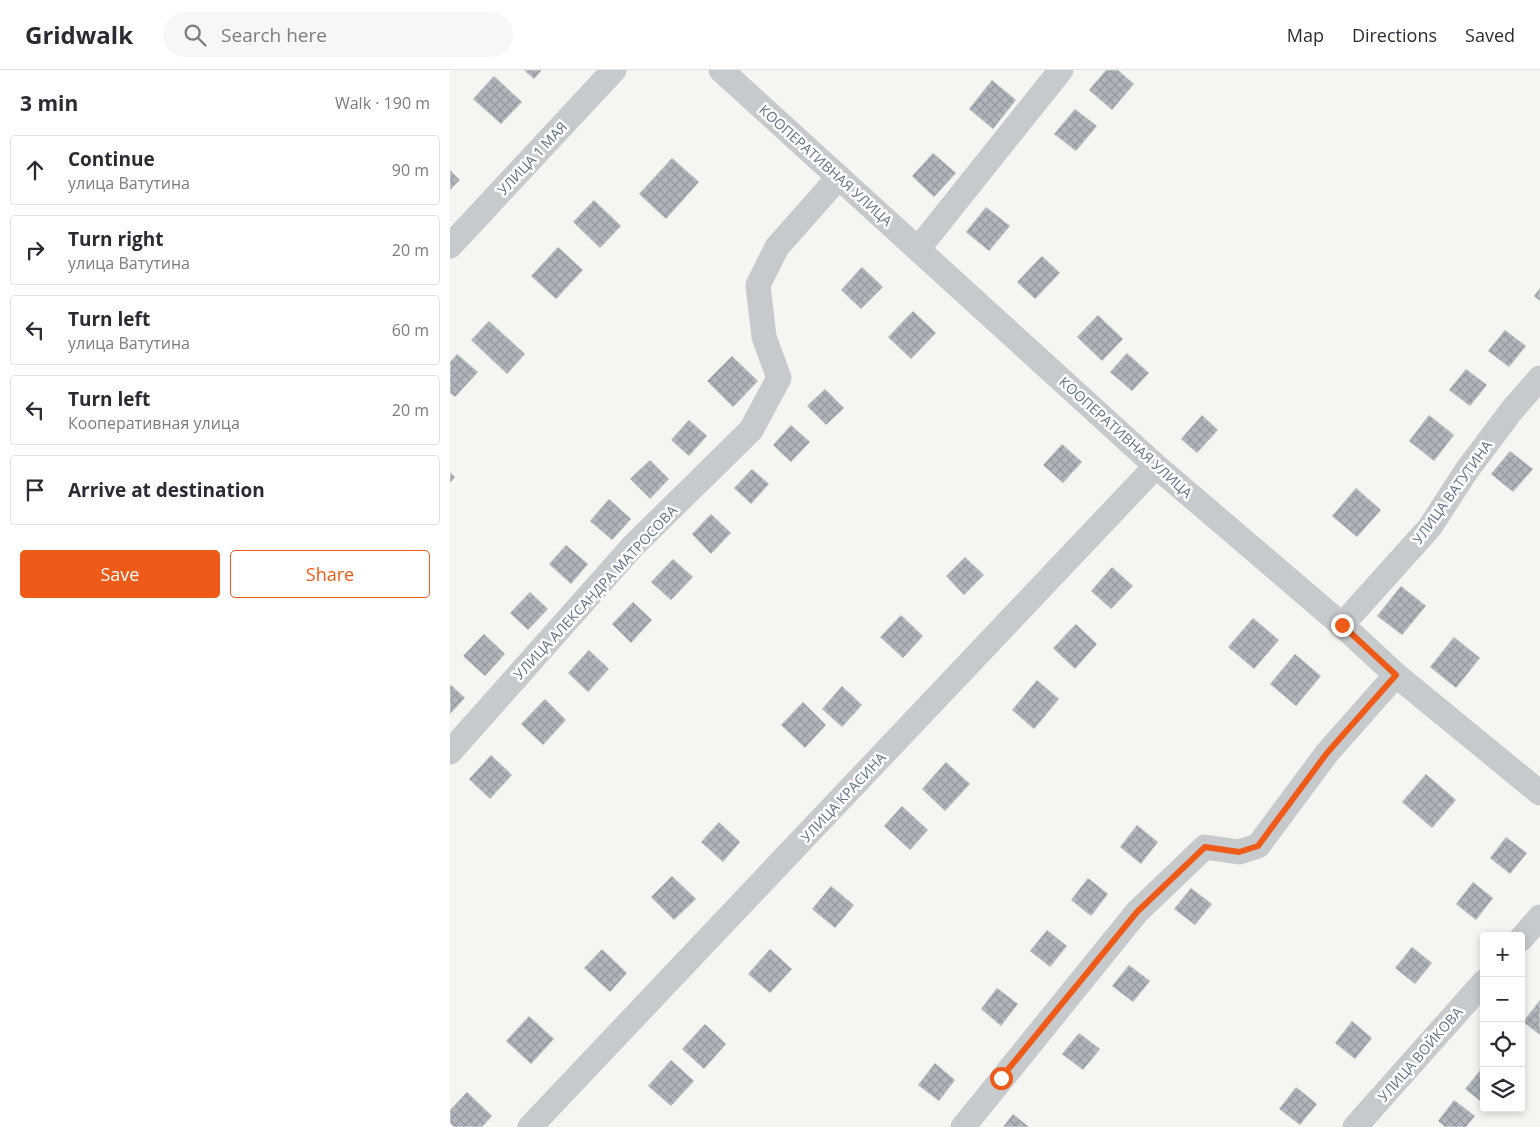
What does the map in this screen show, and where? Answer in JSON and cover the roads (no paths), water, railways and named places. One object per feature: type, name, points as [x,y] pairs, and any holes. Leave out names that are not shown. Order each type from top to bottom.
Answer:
[{"type":"street","name":"УЛИЦА 1 МАЯ","points":[[450,246],[614,70]]},
{"type":"street","name":"КООПЕРАТИВНАЯ УЛИЦА","points":[[721,70],[1156,466],[1342,625],[1396,675],[1540,793]]},
{"type":"street","points":[[918,249],[1061,70]]},
{"type":"street","name":"УЛИЦА АЛЕКСАНДРА МАТРОСОВА","points":[[450,752],[633,546],[751,430],[778,378],[764,337],[758,286],[777,247],[839,177]]},
{"type":"street","name":"УЛИЦА ВАТУТИНА","points":[[1342,625],[1430,527],[1467,470],[1512,410],[1540,378]]},
{"type":"street","name":"УЛИЦА КРАСИНА","points":[[530,1127],[1156,466]]},
{"type":"street","points":[[963,1127],[1137,912],[1205,847],[1239,852],[1258,846],[1327,753],[1396,675]]},
{"type":"street","points":[[1525,934],[1540,917]]},
{"type":"street","name":"УЛИЦА ВОЙКОВА","points":[[1355,1127],[1480,986]]}]
